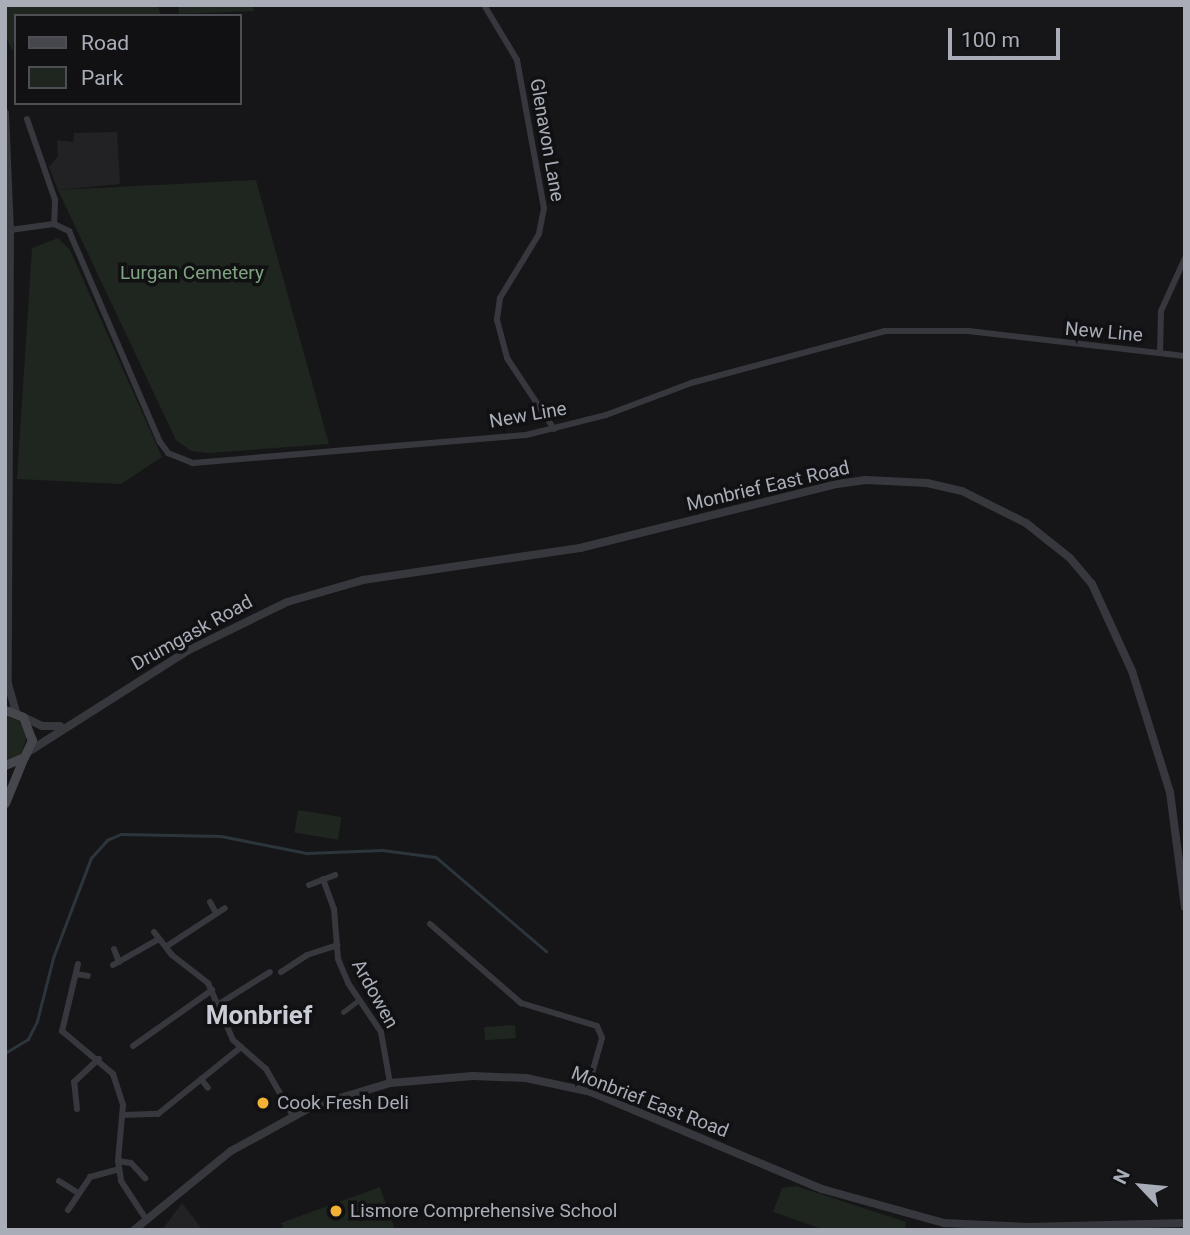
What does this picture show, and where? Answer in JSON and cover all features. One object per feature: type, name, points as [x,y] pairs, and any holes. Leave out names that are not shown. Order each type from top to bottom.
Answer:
[{"type":"main road","points":[[5,710],[20,715],[32,731],[26,755],[5,803]]},
{"type":"main road","points":[[5,765],[26,755]]},
{"type":"street","name":"Glenavon Lane","points":[[484,5],[517,60],[544,208],[539,234],[500,298],[497,320],[507,358],[554,429]]},
{"type":"street","points":[[5,113],[10,230],[6,687],[20,715],[42,726],[68,723]]},
{"type":"street","points":[[10,230],[54,223],[55,200],[27,120]]},
{"type":"street","name":"New Line","points":[[54,223],[69,232],[160,442],[179,460],[193,463],[338,452],[554,429],[691,383],[885,331],[968,331],[1185,356]]},
{"type":"street","points":[[1160,353],[1161,311],[1185,258]]},
{"type":"street","name":"Monbrief East Road","points":[[379,578],[580,548],[866,480],[927,483],[962,491],[1026,523],[1070,558],[1092,584],[1132,671],[1170,792],[1185,907]]},
{"type":"street","name":"Drumgask Road","points":[[26,755],[68,723],[234,624],[287,602],[363,580],[379,578]]},
{"type":"street","points":[[309,885],[335,875]]},
{"type":"street","name":"Ardowen","points":[[323,879],[334,909],[337,945],[345,976],[381,1031],[390,1083]]},
{"type":"street","points":[[209,902],[216,913]]},
{"type":"street","points":[[167,946],[225,908]]},
{"type":"street","points":[[430,924],[521,1003],[597,1026],[602,1038],[587,1091]]},
{"type":"street","points":[[154,932],[157,940],[167,946],[212,990],[228,1031],[265,1069],[293,1116]]},
{"type":"street","points":[[114,949],[116,963],[157,940]]},
{"type":"street","points":[[281,972],[337,945]]},
{"type":"street","points":[[282,958],[288,967]]},
{"type":"street","points":[[78,964],[62,1031],[99,1059],[113,1074],[123,1115],[119,1170],[128,1194],[146,1219]]},
{"type":"street","points":[[219,1004],[270,972]]},
{"type":"street","points":[[76,974],[88,976]]},
{"type":"street","points":[[132,1046],[212,990]]},
{"type":"street","points":[[344,1012],[360,999]]},
{"type":"street","points":[[123,1115],[145,1118],[158,1114],[241,1047]]},
{"type":"street","points":[[77,1109],[74,1082],[99,1059]]},
{"type":"street","name":"Monbrief East Road","points":[[134,1230],[231,1151],[293,1116],[331,1099],[390,1083],[430,1078],[526,1077],[587,1091],[822,1189],[944,1223],[1030,1227],[1185,1223]]},
{"type":"street","points":[[201,1079],[208,1087]]},
{"type":"street","points":[[118,1161],[131,1163],[145,1178]]},
{"type":"street","points":[[68,1210],[90,1177],[119,1170]]},
{"type":"street","points":[[59,1181],[78,1193]]},
{"type":"shaded area","points":[[117,132],[120,184],[58,190],[49,167],[58,156],[57,140],[73,142],[74,133]]},
{"type":"shaded area","points":[[182,1203],[203,1230],[162,1230]]},
{"type":"green space","points":[[5,5],[158,5],[160,14],[14,14],[13,52],[5,35]]},
{"type":"green space","points":[[178,5],[253,5],[254,11],[179,14]]},
{"type":"green space","name":"Lurgan Cemetery","points":[[256,180],[329,444],[208,453],[191,451],[176,440],[58,190]]},
{"type":"green space","points":[[58,238],[70,250],[162,457],[121,484],[17,479],[32,248]]},
{"type":"green space","points":[[5,716],[19,721],[27,737],[21,754],[5,761]]},
{"type":"green space","points":[[298,810],[341,817],[338,840],[294,833]]},
{"type":"green space","points":[[515,1025],[516,1038],[485,1040],[484,1027]]},
{"type":"green space","points":[[796,1186],[906,1222],[905,1230],[825,1230],[773,1212],[782,1188]]},
{"type":"green space","points":[[380,1187],[395,1230],[284,1230],[281,1223]]},
{"type":"waterway","points":[[5,1053],[28,1039],[37,1021],[53,958],[91,858],[107,840],[121,834],[221,836],[307,853],[382,850],[436,857],[546,951]]},
{"type":"place","name":"Cook Fresh Deli","points":[[263,1103]]},
{"type":"place","name":"Lismore Comprehensive School","points":[[336,1211]]},
{"type":"district","name":"Monbrief","points":[[259,1016]]}]
